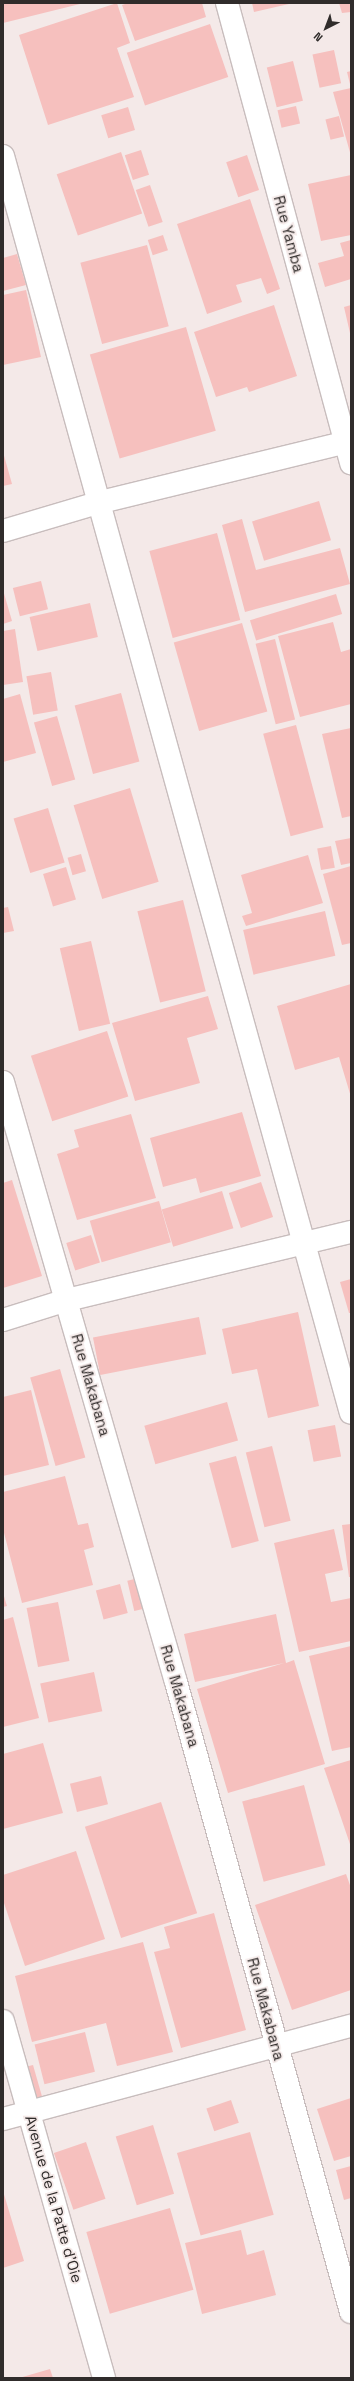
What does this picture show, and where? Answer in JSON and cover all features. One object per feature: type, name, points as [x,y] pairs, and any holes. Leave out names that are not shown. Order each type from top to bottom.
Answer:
[{"type":"street","name":"Rue Yamba","points":[[227,3],[348,442],[351,464]]},
{"type":"street","points":[[3,156],[101,502],[351,1413]]},
{"type":"street","points":[[3,531],[101,502],[348,442]]},
{"type":"street","name":"Rue Makabana","points":[[3,1082],[67,1300],[351,2312]]},
{"type":"street","points":[[3,1320],[67,1300],[304,1246],[351,1232]]},
{"type":"street","name":"Avenue de la Patte d'Oie","points":[[3,2021],[30,2111],[104,2378]]},
{"type":"street","points":[[3,2119],[351,2026]]},
{"type":"building","points":[[3,3],[80,3],[80,4],[3,23]]},
{"type":"building","points":[[117,3],[130,43],[117,48],[134,97],[48,125],[19,35]]},
{"type":"building","points":[[128,3],[202,3],[206,17],[135,41],[122,5]]},
{"type":"building","points":[[252,3],[289,3],[289,4],[254,12]]},
{"type":"building","points":[[339,3],[351,3],[351,12],[342,13]]},
{"type":"building","points":[[210,24],[228,77],[145,106],[127,53]]},
{"type":"building","points":[[334,50],[341,83],[320,88],[312,55]]},
{"type":"building","points":[[293,61],[303,101],[277,107],[267,68]]},
{"type":"building","points":[[351,71],[351,84],[350,84],[347,72]]},
{"type":"building","points":[[351,88],[351,156],[333,92]]},
{"type":"building","points":[[296,106],[300,124],[282,128],[277,110]]},
{"type":"building","points":[[128,107],[135,130],[108,138],[101,115]]},
{"type":"building","points":[[339,116],[344,136],[330,140],[325,119]]},
{"type":"building","points":[[141,150],[149,175],[133,180],[125,155]]},
{"type":"building","points":[[121,152],[142,213],[78,236],[57,174]]},
{"type":"building","points":[[247,155],[259,190],[238,197],[226,162]]},
{"type":"building","points":[[351,175],[351,235],[321,241],[308,184]]},
{"type":"building","points":[[150,185],[163,222],[149,227],[136,190]]},
{"type":"building","points":[[250,199],[280,289],[267,294],[261,278],[236,285],[242,302],[207,314],[177,224]]},
{"type":"building","points":[[163,235],[168,250],[153,255],[148,240]]},
{"type":"building","points":[[351,240],[351,279],[325,287],[318,263],[344,256],[340,243]]},
{"type":"building","points":[[147,245],[169,326],[102,344],[80,263]]},
{"type":"building","points":[[17,254],[26,285],[3,291],[3,258]]},
{"type":"building","points":[[26,290],[41,357],[3,365],[3,295]]},
{"type":"building","points":[[274,305],[297,376],[249,392],[247,387],[216,397],[194,332]]},
{"type":"building","points":[[351,305],[351,333],[350,333],[344,307]]},
{"type":"building","points":[[186,327],[216,431],[120,458],[90,355]]},
{"type":"building","points":[[3,452],[12,484],[3,486]]},
{"type":"building","points":[[319,501],[331,540],[264,561],[252,521]]},
{"type":"building","points":[[242,519],[256,570],[340,548],[350,584],[245,612],[222,525]]},
{"type":"building","points":[[217,533],[240,620],[173,638],[149,551]]},
{"type":"building","points":[[41,581],[48,609],[20,616],[13,588]]},
{"type":"building","points":[[3,590],[12,621],[3,624]]},
{"type":"building","points":[[336,594],[342,614],[256,640],[250,620]]},
{"type":"building","points":[[90,603],[98,637],[37,651],[30,617]]},
{"type":"building","points":[[333,622],[341,652],[351,649],[351,704],[300,717],[278,636]]},
{"type":"building","points":[[242,623],[267,711],[199,731],[174,643]]},
{"type":"building","points":[[15,629],[23,682],[3,685],[3,631]]},
{"type":"building","points":[[275,639],[295,720],[276,724],[256,644]]},
{"type":"building","points":[[51,672],[58,710],[33,715],[26,676]]},
{"type":"building","points":[[121,693],[139,762],[93,774],[75,705]]},
{"type":"building","points":[[20,694],[36,753],[3,762],[3,699]]},
{"type":"building","points":[[57,716],[75,779],[52,786],[34,723]]},
{"type":"building","points":[[296,725],[323,827],[291,836],[263,734]]},
{"type":"building","points":[[351,728],[351,816],[342,818],[322,734]]},
{"type":"building","points":[[130,788],[159,882],[102,899],[74,805]]},
{"type":"building","points":[[48,808],[65,863],[30,873],[14,819]]},
{"type":"building","points":[[351,838],[351,863],[341,865],[335,841]]},
{"type":"building","points":[[331,846],[335,868],[321,870],[317,848]]},
{"type":"building","points":[[81,854],[86,871],[73,875],[68,858]]},
{"type":"building","points":[[308,855],[323,903],[246,926],[242,916],[252,913],[241,875]]},
{"type":"building","points":[[351,866],[351,943],[342,945],[323,874]]},
{"type":"building","points":[[66,867],[76,900],[53,907],[43,874]]},
{"type":"building","points":[[183,900],[206,991],[160,1003],[137,911]]},
{"type":"building","points":[[8,907],[14,931],[3,933],[3,908]]},
{"type":"building","points":[[325,911],[335,956],[254,975],[243,930]]},
{"type":"building","points":[[91,941],[110,1024],[79,1031],[60,948]]},
{"type":"building","points":[[351,984],[351,1097],[339,1057],[295,1070],[277,1006]]},
{"type":"building","points":[[208,996],[218,1029],[187,1038],[200,1083],[135,1101],[112,1023]]},
{"type":"building","points":[[107,1031],[128,1097],[52,1121],[31,1056]]},
{"type":"building","points":[[242,1112],[261,1176],[200,1193],[196,1178],[163,1187],[150,1138]]},
{"type":"building","points":[[131,1114],[156,1198],[77,1220],[57,1154],[79,1147],[74,1130]]},
{"type":"building","points":[[12,1180],[42,1276],[3,1288],[3,1183]]},
{"type":"building","points":[[261,1182],[273,1217],[241,1228],[229,1193]]},
{"type":"building","points":[[222,1191],[233,1228],[173,1247],[162,1209]]},
{"type":"building","points":[[159,1201],[171,1242],[102,1262],[90,1221]]},
{"type":"building","points":[[91,1235],[100,1263],[75,1271],[66,1243]]},
{"type":"building","points":[[351,1279],[351,1313],[349,1313],[340,1282]]},
{"type":"building","points":[[298,1312],[319,1406],[268,1418],[257,1369],[232,1374],[222,1329]]},
{"type":"building","points":[[199,1317],[206,1354],[100,1375],[93,1338]]},
{"type":"building","points":[[60,1369],[85,1457],[56,1466],[30,1378]]},
{"type":"building","points":[[31,1390],[49,1465],[3,1476],[3,1397]]},
{"type":"building","points":[[227,1402],[238,1440],[155,1464],[144,1426]]},
{"type":"building","points":[[335,1425],[341,1456],[314,1462],[308,1430]]},
{"type":"building","points":[[272,1446],[291,1521],[264,1527],[246,1453]]},
{"type":"building","points":[[236,1456],[259,1541],[232,1548],[209,1463]]},
{"type":"building","points":[[65,1476],[78,1525],[88,1523],[94,1547],[84,1550],[93,1585],[22,1603],[3,1529],[3,1492]]},
{"type":"building","points":[[351,1524],[351,1577],[349,1577],[342,1525]]},
{"type":"building","points":[[334,1529],[343,1570],[325,1574],[331,1602],[351,1598],[351,1641],[299,1652],[274,1543]]},
{"type":"building","points":[[139,1578],[146,1608],[134,1611],[127,1581]]},
{"type":"building","points":[[120,1584],[128,1613],[104,1619],[96,1590]]},
{"type":"building","points":[[3,1593],[7,1606],[3,1607]]},
{"type":"building","points":[[58,1602],[69,1661],[38,1667],[27,1608]]},
{"type":"building","points":[[276,1614],[286,1663],[294,1660],[325,1764],[228,1793],[197,1689],[284,1663],[195,1682],[184,1634]]},
{"type":"building","points":[[13,1617],[39,1718],[3,1727],[3,1620]]},
{"type":"building","points":[[351,1646],[351,1747],[332,1751],[309,1656]]},
{"type":"building","points":[[94,1672],[102,1711],[49,1723],[40,1683]]},
{"type":"building","points":[[43,1743],[63,1813],[3,1829],[3,1754]]},
{"type":"building","points":[[351,1760],[351,1847],[324,1768]]},
{"type":"building","points":[[101,1776],[108,1804],[77,1812],[70,1784]]},
{"type":"building","points":[[304,1785],[325,1865],[264,1882],[242,1802]]},
{"type":"building","points":[[161,1802],[197,1913],[121,1938],[85,1827]]},
{"type":"building","points":[[76,1851],[105,1939],[25,1966],[3,1900],[3,1875]]},
{"type":"building","points":[[346,1874],[351,1888],[351,1990],[292,2010],[255,1905]]},
{"type":"building","points":[[214,1913],[246,2030],[181,2048],[154,1952],[170,1948],[164,1927]]},
{"type":"building","points":[[143,1942],[173,2052],[117,2066],[106,2023],[32,2042],[15,1976]]},
{"type":"building","points":[[85,2032],[95,2072],[44,2084],[35,2045]]},
{"type":"building","points":[[33,2065],[43,2100],[32,2102],[21,2068]]},
{"type":"building","points":[[351,2098],[351,2156],[334,2161],[317,2109]]},
{"type":"building","points":[[231,2100],[239,2123],[214,2131],[206,2108]]},
{"type":"building","points":[[153,2125],[174,2194],[137,2205],[116,2136]]},
{"type":"building","points":[[250,2132],[274,2215],[201,2236],[177,2153]]},
{"type":"building","points":[[86,2142],[106,2199],[73,2210],[54,2153]]},
{"type":"building","points":[[351,2166],[351,2198],[344,2200],[336,2170]]},
{"type":"building","points":[[3,2191],[24,2261],[3,2268]]},
{"type":"building","points":[[170,2208],[193,2290],[110,2314],[86,2232]]},
{"type":"building","points":[[241,2230],[247,2255],[264,2250],[276,2295],[202,2314],[185,2243]]},
{"type":"building","points":[[50,2369],[53,2378],[19,2378]]}]
